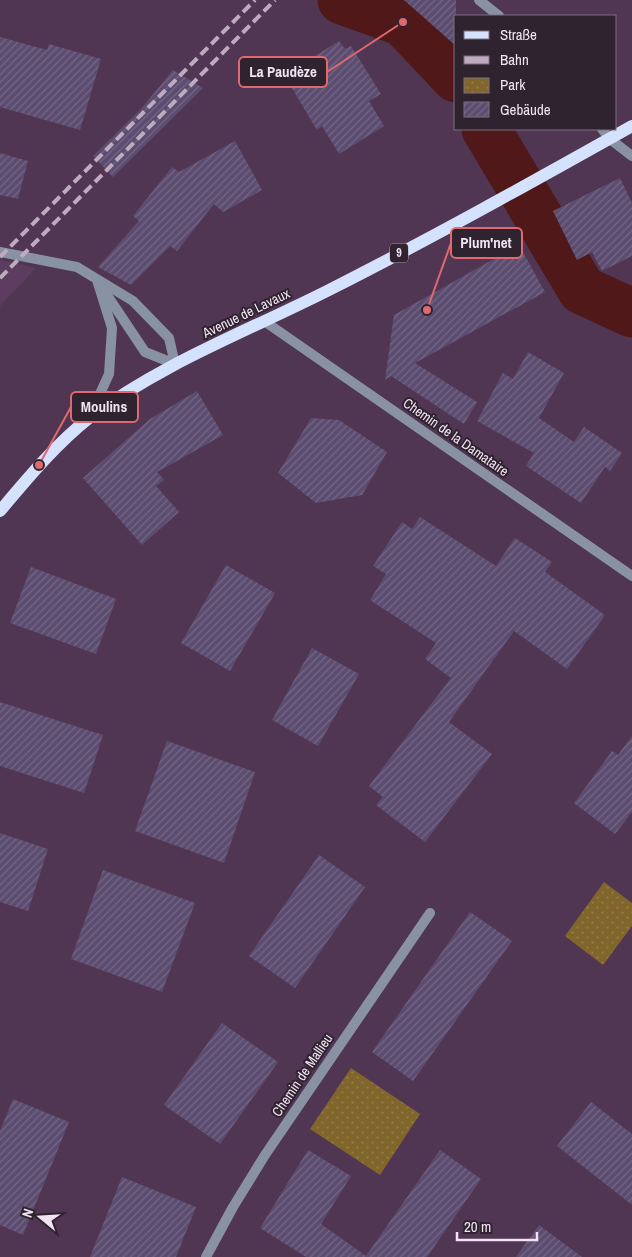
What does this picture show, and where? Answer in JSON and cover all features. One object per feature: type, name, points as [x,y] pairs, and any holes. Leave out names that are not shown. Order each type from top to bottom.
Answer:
[{"type":"main road","name":"9","points":[[606,134],[632,126]]},
{"type":"main road","name":"Avenue de Lavaux","points":[[0,511],[40,464],[89,419],[175,364],[491,206],[535,182],[606,134]]},
{"type":"street","points":[[479,0],[498,15]]},
{"type":"street","points":[[606,134],[632,156]]},
{"type":"street","points":[[0,252],[77,267],[133,301],[169,338],[175,364]]},
{"type":"street","points":[[97,280],[145,352],[175,364]]},
{"type":"street","points":[[89,419],[109,374],[112,328],[97,280]]},
{"type":"street","name":"Chemin de la Damataire","points":[[264,321],[632,576]]},
{"type":"street","name":"Chemin de Mallieu","points":[[206,1257],[233,1208],[266,1155],[430,913]]},
{"type":"shaded area","points":[[0,260],[36,268],[0,306]]},
{"type":"green space","points":[[604,882],[632,903],[632,926],[603,965],[565,936]]},
{"type":"green space","points":[[351,1068],[420,1114],[380,1175],[310,1129]]},
{"type":"building","points":[[404,0],[456,0],[454,44]]},
{"type":"building","points":[[0,37],[47,50],[49,44],[101,59],[80,130],[0,107]]},
{"type":"building","points":[[339,41],[345,49],[351,46],[381,94],[369,101],[384,126],[339,154],[322,126],[317,130],[284,75]]},
{"type":"building","points":[[173,70],[203,88],[113,177],[93,156],[141,109]]},
{"type":"building","points":[[235,141],[262,190],[223,212],[214,204],[177,251],[170,246],[131,285],[98,267],[139,221],[133,216],[172,167],[179,172]]},
{"type":"building","points":[[0,153],[28,161],[18,199],[0,195]]},
{"type":"building","points":[[620,178],[632,203],[632,256],[602,271],[592,252],[577,260],[553,211]]},
{"type":"building","points":[[519,245],[545,292],[415,363],[477,402],[464,424],[391,376],[385,380],[394,315]]},
{"type":"building","points":[[528,352],[564,373],[539,418],[574,442],[584,427],[622,453],[610,471],[605,467],[581,503],[526,466],[534,453],[477,421],[503,373],[513,379]]},
{"type":"building","points":[[197,391],[223,435],[157,472],[164,480],[156,486],[179,512],[142,545],[83,478],[150,419]]},
{"type":"building","points":[[311,418],[339,420],[387,452],[362,495],[316,503],[278,473]]},
{"type":"building","points":[[420,517],[496,566],[515,538],[552,562],[545,572],[605,615],[567,669],[514,631],[449,722],[492,754],[425,842],[376,805],[383,797],[369,786],[451,678],[425,659],[436,643],[370,600],[386,574],[373,566],[402,522],[412,529]]},
{"type":"building","points":[[226,565],[275,593],[230,671],[181,643]]},
{"type":"building","points":[[31,567],[116,599],[96,654],[10,623]]},
{"type":"building","points":[[312,648],[359,674],[318,746],[272,720]]},
{"type":"building","points":[[0,702],[103,735],[84,793],[0,766]]},
{"type":"building","points":[[632,736],[632,812],[615,834],[574,803],[612,751],[618,755]]},
{"type":"building","points":[[167,741],[255,772],[224,863],[135,831]]},
{"type":"building","points":[[0,833],[48,849],[28,911],[0,902]]},
{"type":"building","points":[[319,855],[365,887],[295,988],[249,956]]},
{"type":"building","points":[[103,870],[195,903],[162,992],[71,959]]},
{"type":"building","points":[[470,912],[512,941],[413,1081],[372,1052]]},
{"type":"building","points":[[222,1023],[278,1062],[220,1144],[164,1105]]},
{"type":"building","points":[[13,1099],[69,1122],[23,1235],[0,1225],[0,1131]]},
{"type":"building","points":[[591,1102],[632,1134],[632,1205],[557,1146]]},
{"type":"building","points":[[308,1150],[351,1176],[321,1224],[366,1256],[440,1150],[481,1179],[427,1257],[306,1257],[260,1228]]},
{"type":"building","points":[[122,1177],[196,1207],[176,1257],[90,1257]]},
{"type":"building","points":[[539,1225],[582,1257],[516,1257]]},
{"type":"waterway","points":[[342,0],[403,22],[454,76]]},
{"type":"waterway","points":[[487,130],[582,290],[632,313]]},
{"type":"railway","points":[[0,257],[255,0]]},
{"type":"railway","points":[[0,278],[275,0]]},
{"type":"place","name":"La Paudèze","points":[[403,22]]},
{"type":"place","name":"Plum'net","points":[[427,310]]},
{"type":"place","name":"Moulins","points":[[39,465]]}]
